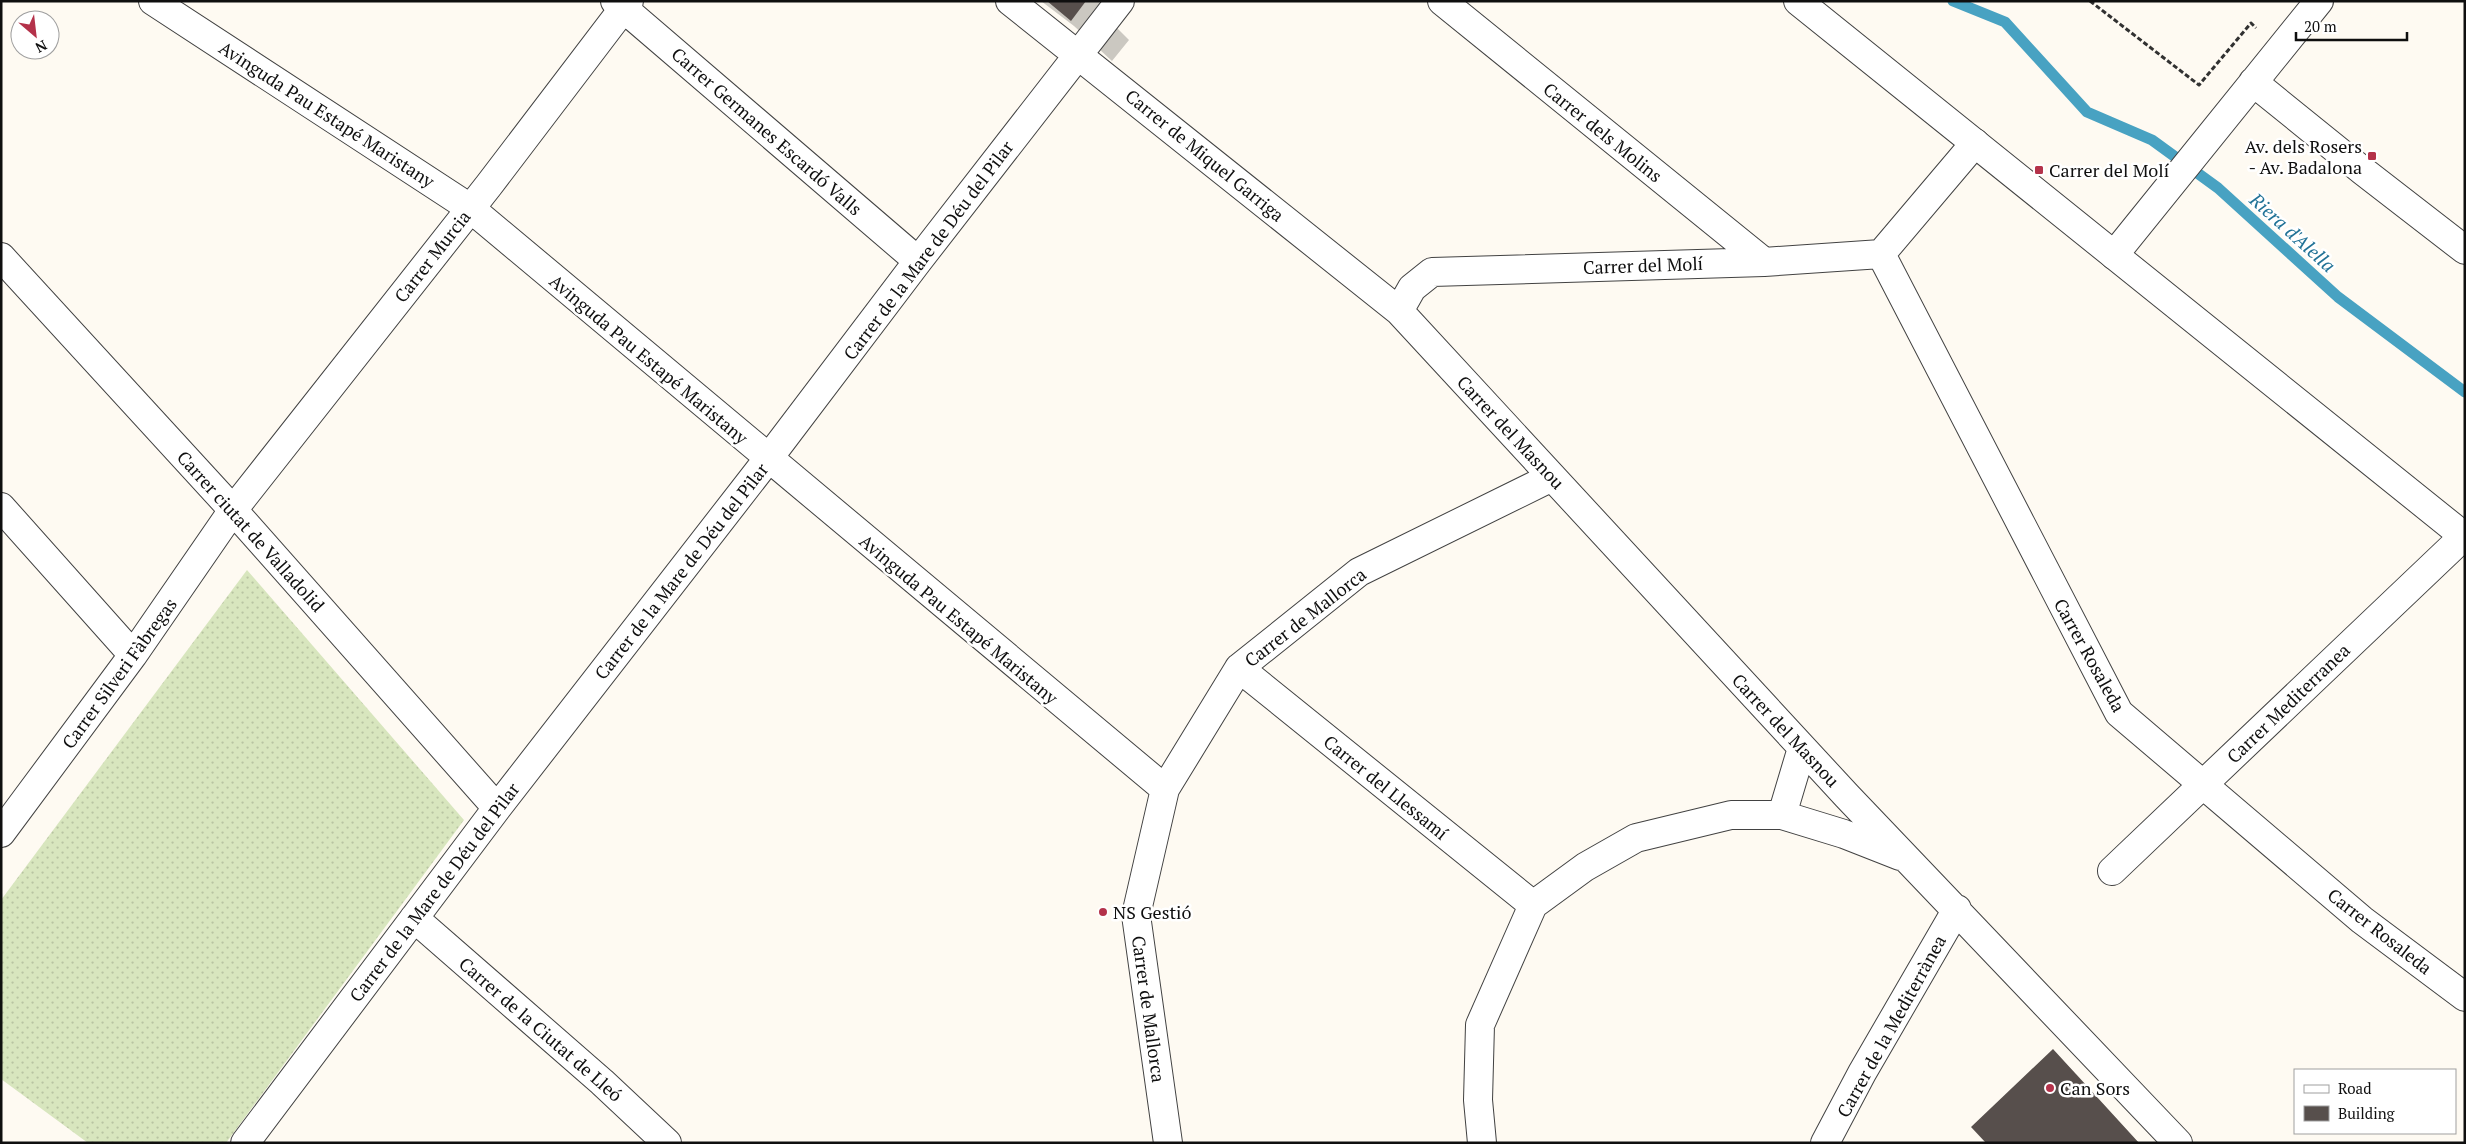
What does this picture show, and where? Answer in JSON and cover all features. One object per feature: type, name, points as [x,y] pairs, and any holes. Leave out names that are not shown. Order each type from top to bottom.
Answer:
[{"type":"street","name":"Avinguda Pau Estapé Maristany","points":[[153,1],[470,208],[768,460],[1165,789]]},
{"type":"street","name":"Carrer de Miquel Garriga","points":[[1010,1],[1400,311]]},
{"type":"street","name":"Carrer de la Mare de Déu del Pilar","points":[[245,1143],[497,808],[768,460],[918,261],[1120,1]]},
{"type":"street","name":"Carrer dels Molins","points":[[1442,1],[1764,262]]},
{"type":"street","points":[[1798,1],[2464,536]]},
{"type":"street","points":[[2114,255],[2319,1]]},
{"type":"street","name":"Carrer Murcia","points":[[233,510],[470,208],[622,4]]},
{"type":"street","name":"Carrer Germanes Escardó Valls","points":[[622,4],[918,261]]},
{"type":"street","points":[[2253,82],[2465,250]]},
{"type":"street","points":[[1881,254],[1975,143]]},
{"type":"street","name":"Carrer del Molí","points":[[1400,311],[1412,288],[1432,272],[1764,262],[1881,254]]},
{"type":"street","name":"Carrer Rosaleda","points":[[1881,254],[2119,713],[2204,783],[2362,920],[2465,997]]},
{"type":"street","name":"Carrer ciutat de Valladolid","points":[[1,257],[233,510],[497,808]]},
{"type":"street","name":"Carrer del Masnou","points":[[1400,311],[1802,748],[2178,1143]]},
{"type":"street","name":"Carrer de Mallorca","points":[[1168,1143],[1136,914],[1165,789],[1239,668],[1359,572],[1552,477]]},
{"type":"street","points":[[1,507],[133,655]]},
{"type":"street","name":"Carrer Silveri Fàbregas","points":[[1,833],[133,655],[233,510]]},
{"type":"street","name":"Carrer Mediterranea","points":[[2112,872],[2464,536]]},
{"type":"street","name":"Carrer del Llessamí","points":[[1239,668],[1532,905]]},
{"type":"street","points":[[1782,815],[1802,748]]},
{"type":"street","points":[[1482,1143],[1478,1100],[1480,1025],[1532,905],[1585,867],[1636,838],[1731,815],[1782,815],[1844,834],[1908,859]]},
{"type":"street","name":"Carrer de la Mediterrànea","points":[[1825,1143],[1862,1073],[1957,909]]},
{"type":"street","name":"Carrer de la Ciutat de Lleó","points":[[414,918],[602,1082],[667,1143]]},
{"type":"path","points":[[2090,1],[2198,85],[2251,23],[2260,32]]},
{"type":"green space","points":[[247,570],[464,820],[226,1143],[88,1143],[1,1079],[1,900]]},
{"type":"building","points":[[1047,1],[1086,1],[1071,21]]},
{"type":"building","name":"Can Sors","points":[[2053,1049],[2139,1143],[1986,1143],[1971,1127]]},
{"type":"waterway","name":"Riera d'Alella","points":[[1953,1],[2005,22],[2087,112],[2152,140],[2218,188],[2338,297],[2465,392]]},
{"type":"place","name":"Av. dels Rosers - Av. Badalona","points":[[2372,156]]},
{"type":"place","name":"Carrer del Molí","points":[[2039,170]]},
{"type":"place","name":"NS Gestió","points":[[1103,912]]},
{"type":"place","name":"Can Sors","points":[[2050,1088]]}]
